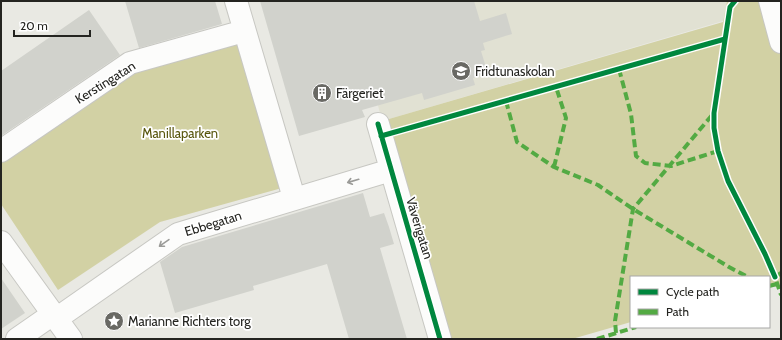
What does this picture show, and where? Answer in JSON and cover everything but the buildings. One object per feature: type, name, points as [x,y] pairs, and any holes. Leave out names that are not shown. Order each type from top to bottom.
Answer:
[{"type":"street","points":[[236,1],[294,198]]},
{"type":"street","points":[[770,1],[781,42]]},
{"type":"street","name":"Kerstingatan","points":[[1,151],[130,62],[244,31]]},
{"type":"street","name":"Väverigatan","points":[[378,124],[440,339]]},
{"type":"street","name":"Ebbegatan","points":[[17,339],[55,316],[178,234],[391,170]]},
{"type":"street","points":[[1,242],[71,339]]},
{"type":"shaded area","name":"Fridtunaskolan","points":[[351,1],[727,1],[723,21],[382,121]]},
{"type":"green space","points":[[727,1],[781,1],[781,287],[770,286],[770,276],[630,276],[630,322],[572,339],[449,339],[382,121],[723,22]]},
{"type":"green space","name":"Manillaparken","points":[[235,33],[282,188],[160,222],[58,290],[1,204],[1,152],[130,63]]},
{"type":"marked path","points":[[619,69],[631,114],[636,156],[645,163],[671,166],[718,151]]},
{"type":"marked path","points":[[554,167],[566,118],[556,87]]},
{"type":"marked path","points":[[506,101],[517,142],[554,167],[598,185],[633,209],[746,276]]},
{"type":"marked path","points":[[616,333],[615,321],[633,209],[713,114]]},
{"type":"marked path","points":[[781,273],[775,277],[781,295]]},
{"type":"marked path","points":[[770,286],[777,284]]},
{"type":"marked path","points":[[597,339],[633,328]]},
{"type":"cycle path","points":[[735,1],[730,7],[714,113],[714,128],[718,151],[728,181],[775,277]]},
{"type":"cycle path","points":[[381,136],[725,39]]},
{"type":"cycle path","points":[[378,124],[440,339]]},
{"type":"place","name":"Fridtunaskolan","points":[[461,71]]},
{"type":"place","name":"Färgeriet","points":[[322,93]]},
{"type":"place","name":"Marianne Richters torg","points":[[114,321]]}]
